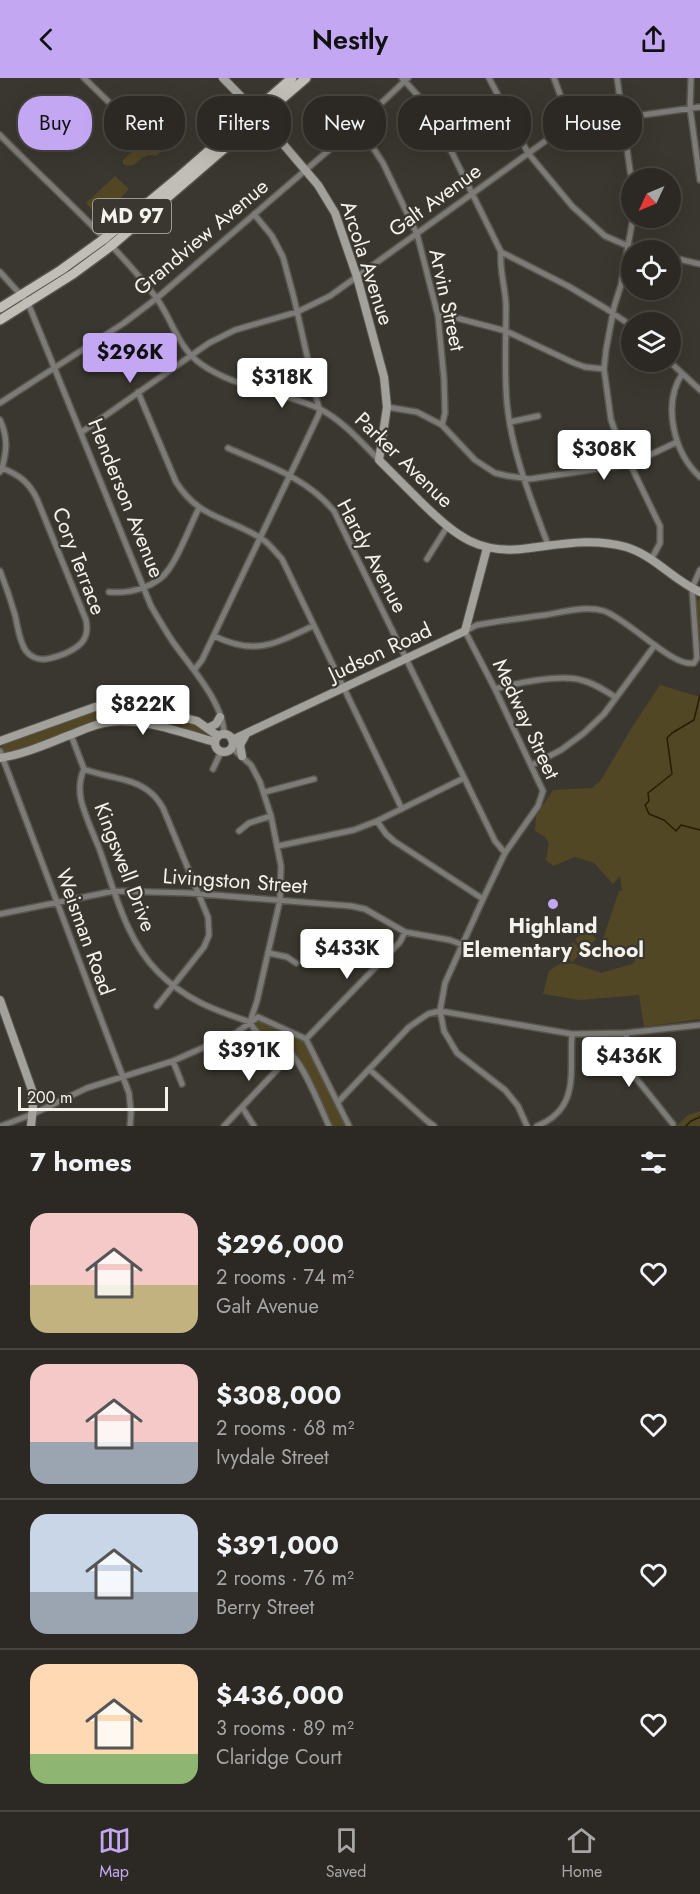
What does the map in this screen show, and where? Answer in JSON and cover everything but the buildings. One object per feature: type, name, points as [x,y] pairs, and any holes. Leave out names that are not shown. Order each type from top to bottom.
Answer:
[{"type":"main road","name":"MD 97","points":[[275,96],[292,78]]},
{"type":"main road","name":"MD 97","points":[[282,96],[306,78]]},
{"type":"main road","name":"MD 97","points":[[0,308],[25,299],[73,274],[107,242],[216,150]]},
{"type":"main road","name":"MD 97","points":[[0,320],[25,299]]},
{"type":"street","points":[[84,78],[104,97]]},
{"type":"street","name":"Arcola Avenue","points":[[224,78],[241,96]]},
{"type":"street","points":[[489,78],[528,153],[572,207],[605,236],[621,243]]},
{"type":"street","points":[[554,78],[561,96]]},
{"type":"street","points":[[617,78],[619,96]]},
{"type":"street","points":[[691,78],[690,108],[700,180]]},
{"type":"street","points":[[405,79],[431,110],[501,252],[500,261],[506,303],[506,383],[510,422],[523,478],[548,545]]},
{"type":"street","name":"Grandview Avenue","points":[[386,98],[405,79]]},
{"type":"street","name":"Galt Avenue","points":[[642,114],[700,107]]},
{"type":"street","name":"Parker Avenue","points":[[0,135],[107,242],[157,298],[174,332],[191,356],[202,365],[227,378],[319,409],[347,429],[447,527],[467,540],[487,548],[515,550],[581,542],[605,542],[652,558],[700,592]]},
{"type":"street","name":"Galt Avenue","points":[[82,432],[208,343],[235,330],[297,312],[330,296],[543,143]]},
{"type":"street","name":"Arcola Avenue","points":[[289,150],[318,184],[335,213],[357,277],[384,377],[387,407],[379,460]]},
{"type":"street","name":"Grandview Avenue","points":[[0,403],[124,323],[157,298],[329,150]]},
{"type":"street","name":"Arvin Street","points":[[374,150],[417,234],[438,316],[444,379],[445,413],[442,425]]},
{"type":"street","points":[[627,150],[630,168]]},
{"type":"street","points":[[195,669],[214,636],[319,414],[283,257],[272,236],[254,214]]},
{"type":"street","points":[[501,252],[568,286],[621,319]]},
{"type":"street","points":[[681,260],[700,264]]},
{"type":"street","name":"Henderson Avenue","points":[[0,272],[25,299],[56,368],[143,587],[161,624],[173,643],[195,669],[220,717],[219,737]]},
{"type":"street","points":[[621,280],[604,369],[611,420],[660,525],[660,543],[652,558]]},
{"type":"street","points":[[438,316],[449,316],[506,331],[574,363],[604,369]]},
{"type":"street","points":[[700,390],[682,374],[676,383],[673,399],[677,442],[685,459],[700,477]]},
{"type":"street","points":[[138,392],[176,483],[184,495],[199,508],[261,538],[282,559],[402,808]]},
{"type":"street","points":[[387,407],[417,412],[442,425],[475,460],[495,473],[530,479],[631,464],[677,442]]},
{"type":"street","points":[[510,422],[538,416]]},
{"type":"street","name":"Cory Terrace","points":[[0,420],[7,445],[1,470],[15,474],[27,482],[37,499],[86,620],[87,632],[80,645],[75,650],[48,660],[29,654],[22,644],[0,572]]},
{"type":"street","name":"Hardy Avenue","points":[[228,448],[313,489],[334,511],[495,841],[505,853]]},
{"type":"street","points":[[110,592],[124,593],[143,587],[161,577],[169,569],[199,508]]},
{"type":"street","points":[[427,559],[447,527]]},
{"type":"street","name":"Judson Road","points":[[232,744],[246,735],[465,631],[487,548]]},
{"type":"street","points":[[465,631],[477,625],[579,610],[603,611],[620,618],[681,662],[694,663],[697,658],[692,588],[700,570]]},
{"type":"street","points":[[214,636],[240,646],[265,646],[314,626]]},
{"type":"street","name":"Medway Street","points":[[465,631],[532,765],[542,787],[542,798],[505,853],[445,983],[440,1011],[444,1031],[457,1053],[505,1090],[518,1106],[527,1126]]},
{"type":"street","points":[[532,765],[561,750],[604,714],[655,645]]},
{"type":"street","points":[[495,689],[515,683],[571,678],[597,686],[615,697]]},
{"type":"street","points":[[0,741],[95,707],[117,704],[147,708],[197,722],[219,737]]},
{"type":"street","points":[[208,728],[216,724],[220,717]]},
{"type":"street","points":[[1,755],[109,722],[133,722],[219,737],[229,736],[232,744],[255,771],[264,792],[272,816],[281,866],[280,900],[269,953],[250,1022],[253,1029],[264,1038],[292,1054],[301,1067],[329,1126]]},
{"type":"street","name":"Kingswell Drive","points":[[70,735],[84,769],[81,780],[81,800],[114,891],[137,945],[156,970],[187,997],[207,1008],[250,1022]]},
{"type":"street","points":[[242,756],[240,746],[246,735]]},
{"type":"street","points":[[219,737],[216,748],[221,752],[227,752],[232,744]]},
{"type":"street","points":[[213,769],[221,752]]},
{"type":"street","name":"Weisman Road","points":[[1,755],[129,1093],[130,1126]]},
{"type":"street","points":[[84,769],[133,782],[152,793],[163,808],[208,918],[209,935],[204,947],[157,1006]]},
{"type":"street","points":[[264,792],[314,778]]},
{"type":"street","points":[[278,846],[354,830],[378,821],[464,778]]},
{"type":"street","points":[[239,831],[249,823],[272,816]]},
{"type":"street","points":[[378,821],[386,834],[394,841],[483,899]]},
{"type":"street","name":"Livingston Street","points":[[0,914],[114,891],[189,892],[351,906],[365,909],[405,932],[450,940],[462,945]]},
{"type":"street","points":[[306,1039],[400,942],[405,932]]},
{"type":"street","points":[[269,953],[286,957],[296,963]]},
{"type":"street","points":[[0,1000],[32,1090],[33,1114],[30,1126]]},
{"type":"street","points":[[338,1102],[415,1021],[440,1011],[572,1034],[626,1033],[700,1025]]},
{"type":"street","points":[[1,1126],[33,1114],[87,1088],[173,1061],[236,1034],[258,1017],[306,1039],[349,1126]]},
{"type":"street","points":[[626,1033],[631,1072],[673,1124]]},
{"type":"street","points":[[537,1126],[555,1114],[568,1098],[572,1076],[572,1034]]},
{"type":"street","points":[[224,1126],[292,1054]]},
{"type":"street","points":[[173,1061],[182,1084]]},
{"type":"street","points":[[369,1069],[434,1126]]},
{"type":"street","points":[[242,1107],[254,1126]]},
{"type":"shaded area","points":[[134,150],[162,150],[156,156],[146,156],[132,165],[123,164],[123,160]]},
{"type":"shaded area","points":[[115,176],[129,189],[119,200],[120,208],[105,224],[86,203]]},
{"type":"shaded area","points":[[700,598],[700,660],[696,604]]},
{"type":"shaded area","points":[[660,685],[700,697],[700,1019],[644,1027],[639,995],[580,1000],[543,994],[549,971],[561,963],[575,964],[601,973],[632,964],[635,961],[632,944],[628,954],[601,945],[619,891],[622,891],[620,876],[613,884],[594,863],[575,857],[553,866],[546,860],[549,843],[545,837],[535,831],[536,816],[553,790],[592,788],[601,780]]},
{"type":"shaded area","points":[[104,708],[135,708],[193,722],[213,735],[210,738],[142,720],[91,723],[10,753],[5,752],[2,747],[6,741]]},
{"type":"shaded area","points":[[586,929],[596,939],[585,950],[575,940]]},
{"type":"shaded area","points":[[573,942],[582,952],[572,962],[562,951]]},
{"type":"shaded area","points":[[260,1021],[305,1042],[346,1126],[332,1126],[296,1052],[257,1029],[255,1024]]},
{"type":"shaded area","points":[[700,1111],[700,1126],[676,1126],[688,1115]]},
{"type":"waterway","points":[[700,695],[694,720],[667,738],[672,774],[648,793],[649,801],[645,805],[649,814],[664,820],[676,831],[681,825],[700,830]]},
{"type":"waterway","points":[[686,1126],[700,1117]]},
{"type":"place","name":"Highland Elementary School","points":[[553,904]]}]
